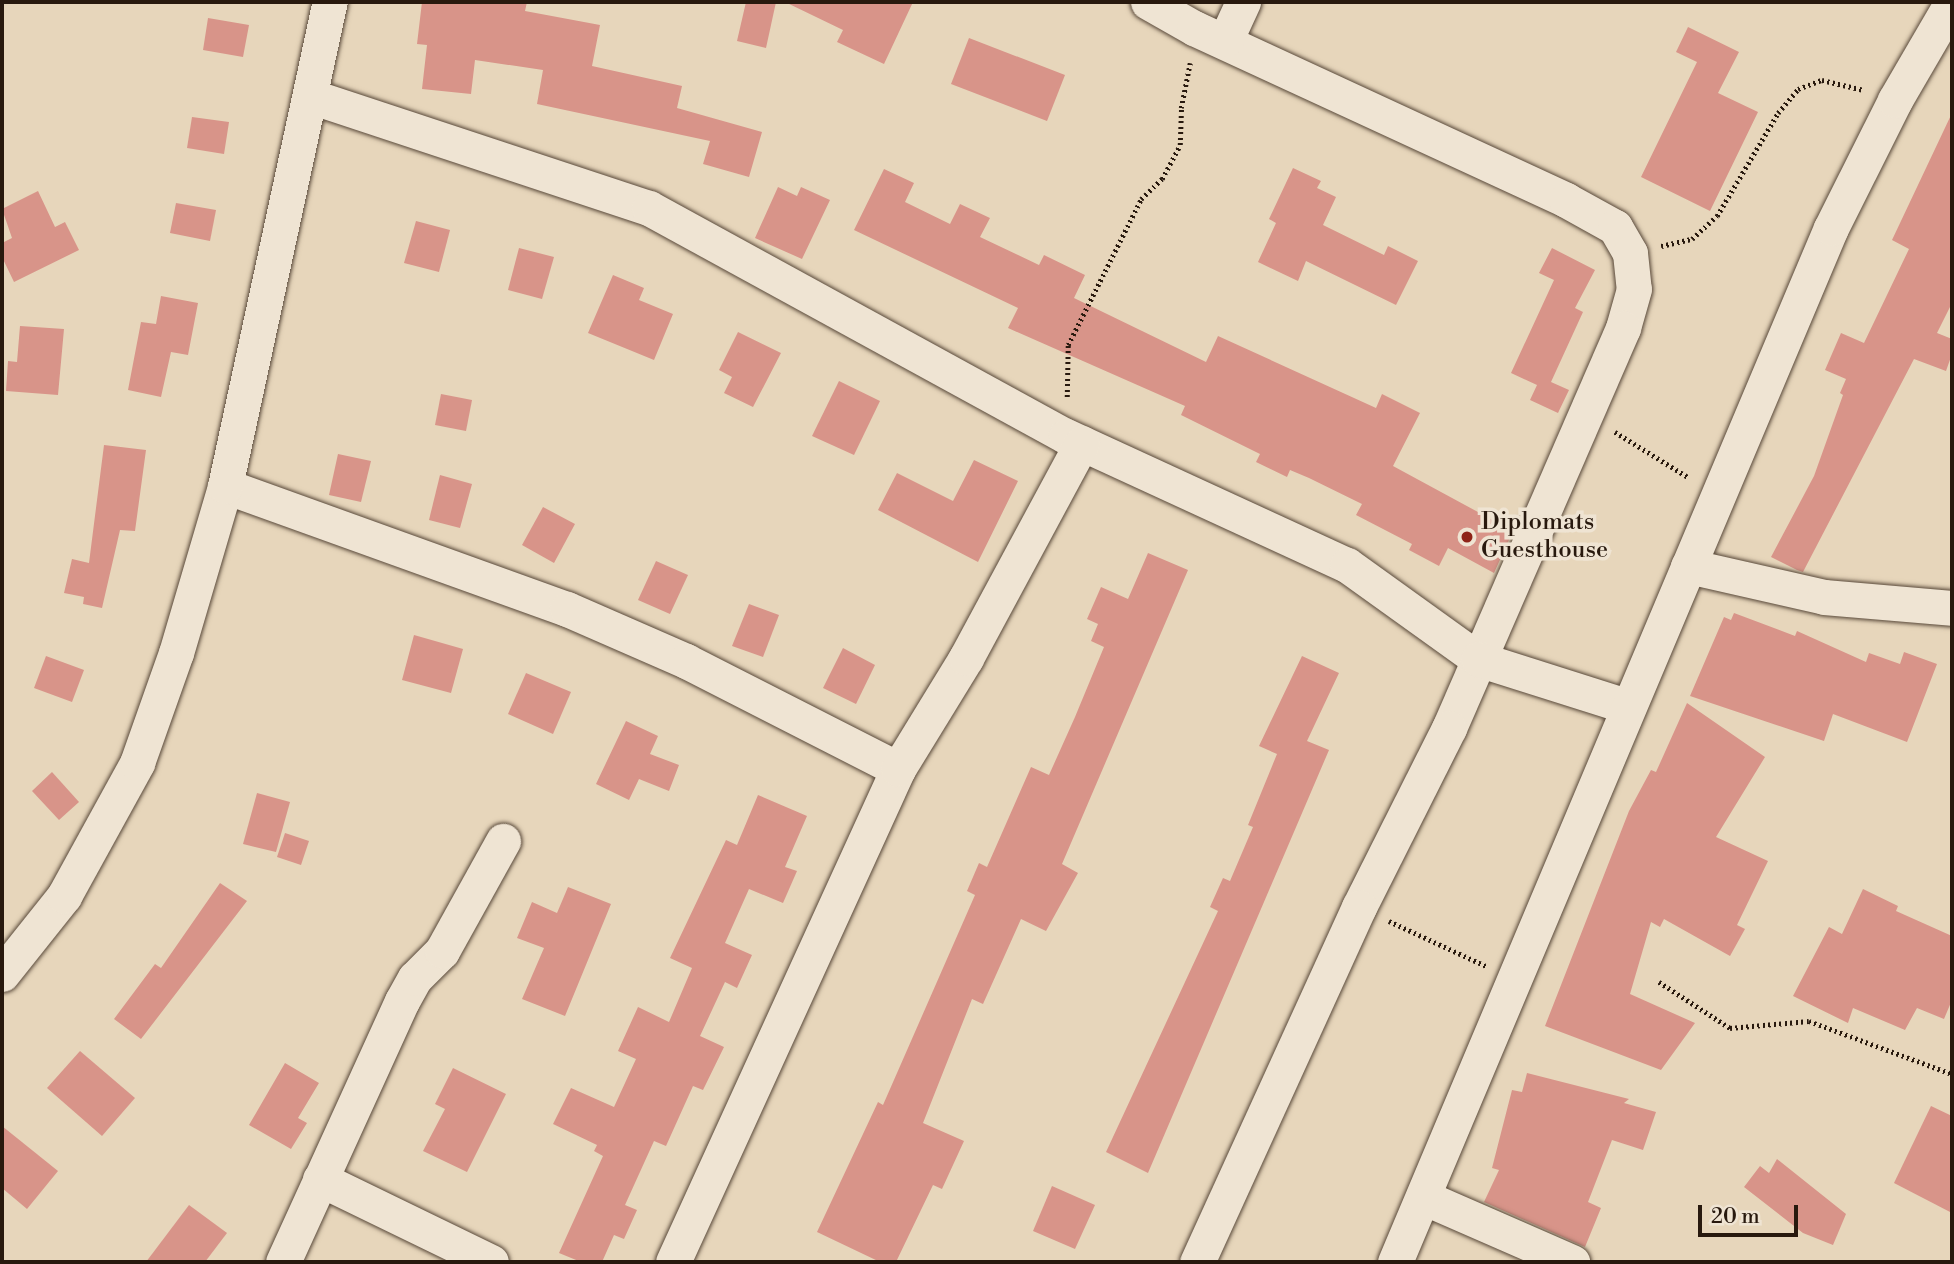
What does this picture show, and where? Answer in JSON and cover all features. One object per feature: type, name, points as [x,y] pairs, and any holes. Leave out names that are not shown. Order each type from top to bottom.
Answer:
[{"type":"street","points":[[2,974],[64,896],[137,763],[176,653],[225,486],[330,2]]},
{"type":"street","points":[[1148,2],[1566,200],[1615,227],[1630,253],[1634,289],[1623,328],[1449,728],[1359,907],[1197,1262]]},
{"type":"street","points":[[1210,33],[1243,2]]},
{"type":"street","points":[[1395,1262],[1626,705],[1724,491],[1831,228],[1895,100],[1952,2]]},
{"type":"street","points":[[310,96],[649,208],[1074,440],[1347,565],[1478,659],[1626,705]]},
{"type":"street","points":[[673,1262],[898,769],[966,658],[1074,440]]},
{"type":"street","points":[[225,486],[567,609],[686,661],[898,769]]},
{"type":"street","points":[[1689,566],[1824,597],[1952,608]]},
{"type":"street","points":[[283,1262],[402,1001],[415,978],[442,951],[503,841]]},
{"type":"street","points":[[320,1179],[491,1262]]},
{"type":"street","points":[[1423,1197],[1572,1262]]},
{"type":"path","points":[[1074,440],[1068,345],[1140,200],[1162,179],[1180,145],[1181,108],[1210,33]]},
{"type":"path","points":[[1630,253],[1692,239],[1717,216],[1798,89],[1822,80],[1895,100]]},
{"type":"path","points":[[1584,414],[1699,485],[1724,491]]},
{"type":"path","points":[[1359,907],[1512,978]]},
{"type":"path","points":[[1659,982],[1730,1028],[1809,1021],[1952,1074]]},
{"type":"building","points":[[422,2],[527,2],[525,11],[600,25],[592,66],[682,86],[677,108],[762,132],[749,177],[703,164],[710,141],[537,104],[543,70],[475,60],[471,94],[422,89],[427,45],[417,44]]},
{"type":"building","points":[[746,2],[776,2],[766,48],[737,41]]},
{"type":"building","points":[[785,2],[913,2],[884,64],[837,42],[843,30]]},
{"type":"building","points":[[208,18],[249,25],[243,57],[203,50]]},
{"type":"building","points":[[1688,27],[1739,52],[1718,93],[1758,112],[1710,211],[1641,177],[1697,62],[1676,52]]},
{"type":"building","points":[[969,38],[1065,75],[1047,121],[951,84]]},
{"type":"building","points":[[1952,113],[1952,303],[1937,333],[1952,339],[1952,354],[1946,371],[1914,359],[1803,572],[1771,557],[1814,476],[1843,395],[1840,393],[1846,379],[1825,370],[1841,333],[1864,343],[1909,249],[1892,240]]},
{"type":"building","points":[[192,117],[229,122],[224,154],[187,148]]},
{"type":"building","points":[[1293,168],[1321,181],[1317,188],[1336,197],[1323,225],[1384,255],[1388,246],[1418,261],[1396,305],[1306,261],[1298,281],[1258,262],[1276,223],[1269,219]]},
{"type":"building","points":[[884,169],[914,183],[905,202],[950,224],[960,204],[990,218],[980,237],[1039,265],[1044,255],[1085,275],[1074,298],[1206,362],[1218,336],[1376,408],[1382,394],[1420,413],[1393,466],[1513,531],[1494,573],[1448,548],[1439,566],[1409,550],[1412,544],[1356,515],[1362,504],[1290,470],[1287,477],[1256,462],[1260,454],[1181,415],[1185,406],[1008,328],[1018,308],[854,230]]},
{"type":"building","points":[[778,187],[797,196],[801,187],[830,200],[802,259],[755,238]]},
{"type":"building","points":[[38,191],[55,227],[65,222],[79,250],[14,282],[2,257],[2,243],[12,238],[2,209]]},
{"type":"building","points":[[176,203],[216,210],[210,241],[170,233]]},
{"type":"building","points":[[416,221],[450,230],[439,272],[404,263]]},
{"type":"building","points":[[519,248],[554,257],[542,299],[508,290]]},
{"type":"building","points":[[1552,248],[1595,270],[1575,308],[1583,312],[1551,382],[1569,390],[1558,413],[1530,400],[1537,385],[1511,373],[1554,280],[1539,273]]},
{"type":"building","points":[[613,275],[644,288],[639,300],[673,314],[654,360],[588,333]]},
{"type":"building","points":[[161,296],[198,303],[188,355],[171,352],[161,397],[128,390],[141,322],[156,324]]},
{"type":"building","points":[[20,326],[64,329],[58,395],[6,391],[8,361],[17,362]]},
{"type":"building","points":[[738,332],[781,353],[753,407],[724,393],[732,377],[719,370]]},
{"type":"building","points":[[839,381],[880,401],[854,455],[812,436]]},
{"type":"building","points":[[441,394],[472,400],[466,431],[435,425]]},
{"type":"building","points":[[104,445],[146,450],[135,531],[120,530],[102,608],[83,604],[84,597],[64,593],[72,559],[89,563]]},
{"type":"building","points":[[338,454],[371,461],[361,502],[329,495]]},
{"type":"building","points":[[974,460],[1018,481],[978,562],[878,510],[897,473],[953,501]]},
{"type":"building","points":[[440,475],[472,484],[460,528],[429,520]]},
{"type":"building","points":[[543,507],[575,524],[554,563],[522,545]]},
{"type":"building","points":[[1148,553],[1188,570],[1062,864],[1078,873],[1046,931],[1021,919],[983,1004],[972,999],[923,1123],[964,1141],[942,1189],[933,1185],[896,1262],[880,1262],[817,1232],[878,1102],[883,1105],[975,895],[967,891],[979,863],[987,867],[1031,767],[1049,775],[1075,717],[1104,647],[1091,641],[1098,624],[1087,619],[1101,587],[1128,599]]},
{"type":"building","points":[[656,561],[688,575],[670,614],[638,600]]},
{"type":"building","points":[[749,604],[779,615],[763,657],[732,646]]},
{"type":"building","points":[[1734,613],[1795,636],[1797,631],[1866,662],[1869,653],[1900,664],[1904,652],[1937,664],[1907,742],[1833,714],[1824,741],[1690,696],[1724,617],[1731,620]]},
{"type":"building","points":[[414,635],[463,649],[451,693],[402,680]]},
{"type":"building","points":[[843,648],[875,665],[856,704],[823,688]]},
{"type":"building","points":[[46,656],[84,670],[72,702],[34,688]]},
{"type":"building","points":[[1302,656],[1339,673],[1307,741],[1329,750],[1148,1173],[1106,1152],[1218,911],[1210,907],[1223,878],[1230,881],[1253,827],[1248,825],[1277,754],[1259,746]]},
{"type":"building","points":[[526,673],[571,692],[553,734],[508,714]]},
{"type":"building","points":[[1687,703],[1765,757],[1716,837],[1768,861],[1737,925],[1745,929],[1730,956],[1664,919],[1660,927],[1651,922],[1630,994],[1695,1023],[1661,1070],[1545,1026],[1629,811],[1651,770],[1656,772]]},
{"type":"building","points":[[626,721],[658,736],[650,754],[679,765],[669,791],[639,779],[629,800],[596,784]]},
{"type":"building","points":[[52,772],[79,802],[59,820],[32,791]]},
{"type":"building","points":[[257,793],[290,802],[276,852],[243,844]]},
{"type":"building","points":[[758,795],[807,816],[785,867],[797,871],[783,903],[749,889],[725,943],[752,955],[737,988],[725,982],[700,1036],[724,1047],[703,1090],[693,1086],[666,1146],[654,1141],[625,1205],[637,1210],[624,1239],[614,1235],[602,1262],[581,1262],[559,1253],[603,1156],[594,1151],[597,1145],[553,1124],[571,1088],[614,1107],[636,1059],[618,1051],[638,1007],[669,1022],[692,968],[670,958],[726,840],[737,845]]},
{"type":"building","points":[[285,833],[309,841],[301,865],[277,857]]},
{"type":"building","points":[[220,883],[247,901],[141,1039],[114,1019],[155,964],[161,968]]},
{"type":"building","points":[[568,887],[611,904],[565,1016],[522,999],[544,948],[517,938],[532,902],[557,913]]},
{"type":"building","points":[[1863,889],[1898,906],[1896,911],[1952,936],[1952,1000],[1944,1019],[1917,1008],[1905,1030],[1853,1008],[1848,1023],[1793,996],[1829,927],[1842,934]]},
{"type":"building","points":[[80,1051],[135,1098],[102,1136],[47,1088]]},
{"type":"building","points":[[285,1063],[319,1083],[298,1118],[307,1123],[291,1149],[249,1125]]},
{"type":"building","points":[[453,1068],[506,1094],[467,1172],[423,1151],[445,1109],[435,1104]]},
{"type":"building","points":[[1527,1073],[1629,1099],[1624,1103],[1656,1112],[1643,1150],[1612,1140],[1588,1202],[1601,1208],[1585,1247],[1484,1202],[1499,1170],[1492,1168],[1512,1090],[1522,1092]]},
{"type":"building","points":[[1931,1106],[1952,1116],[1952,1213],[1894,1183]]},
{"type":"building","points":[[2,1126],[58,1171],[27,1209],[2,1188]]},
{"type":"building","points":[[1777,1159],[1846,1214],[1833,1245],[1803,1233],[1744,1187],[1760,1166],[1769,1173]]},
{"type":"building","points":[[1052,1186],[1095,1205],[1075,1249],[1033,1231]]},
{"type":"building","points":[[189,1205],[227,1233],[205,1262],[146,1262]]},
{"type":"place","name":"Diplomats Guesthouse","points":[[1467,537]]}]
